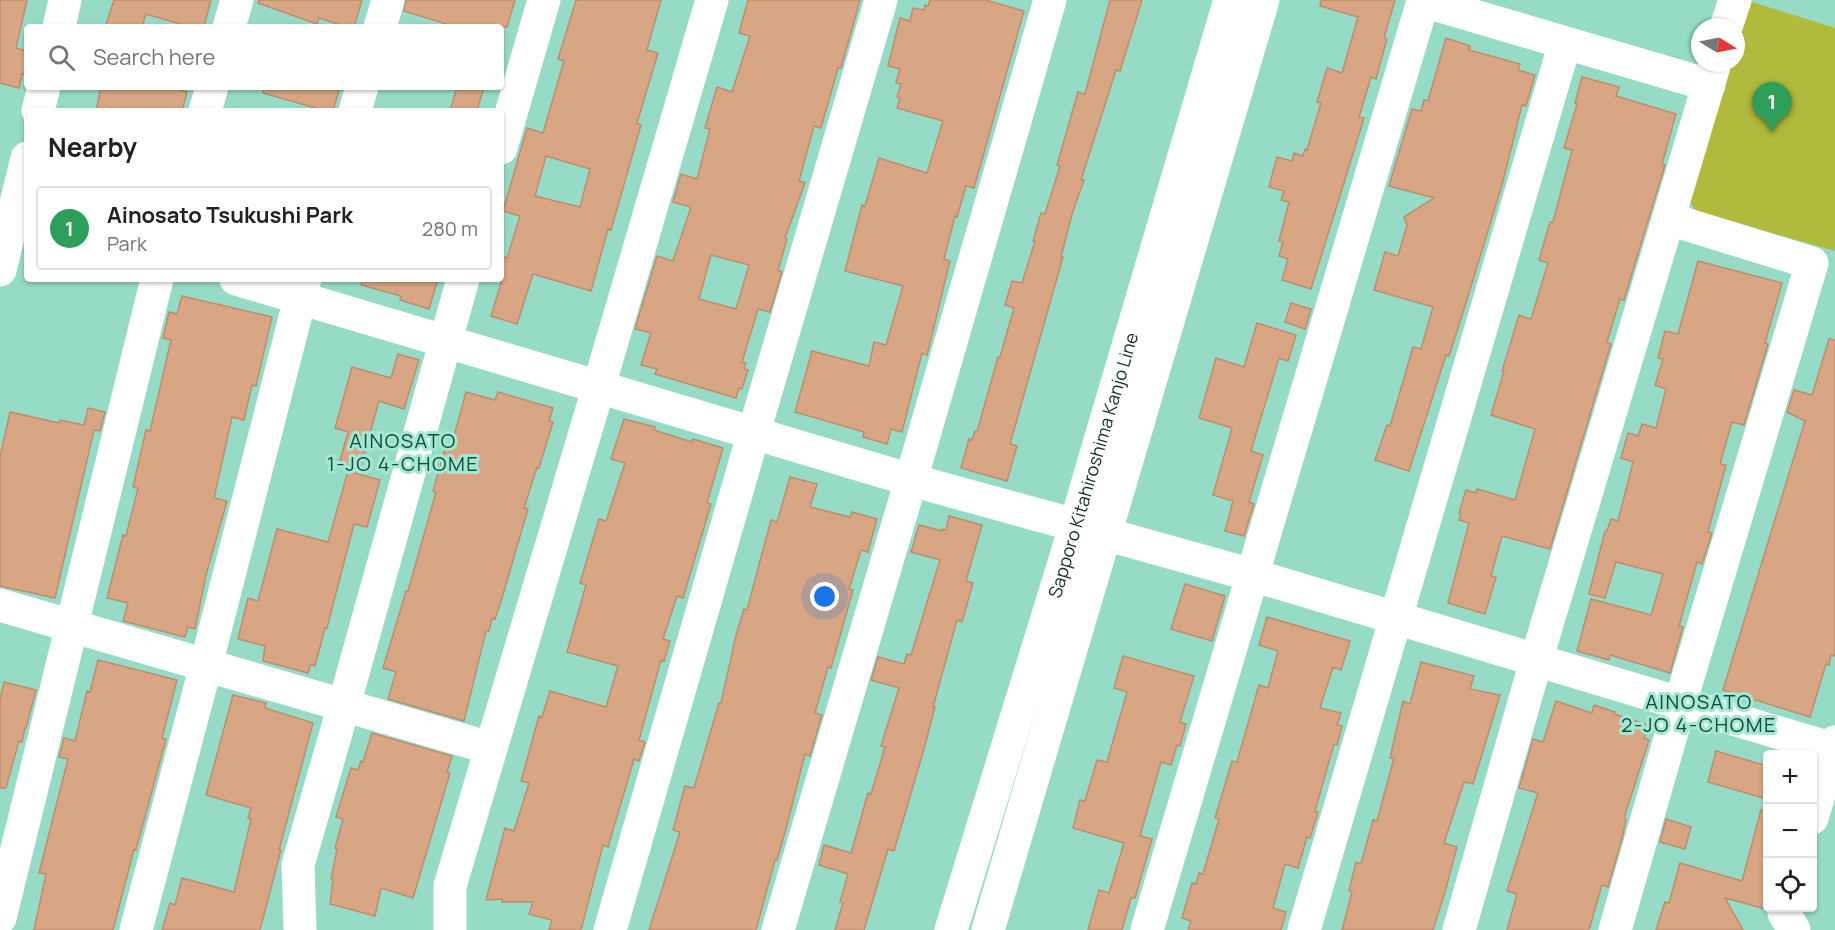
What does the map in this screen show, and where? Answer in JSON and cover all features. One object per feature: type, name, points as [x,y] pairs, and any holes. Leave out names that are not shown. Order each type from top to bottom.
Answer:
[{"type":"street","points":[[60,24],[65,0]]},
{"type":"street","points":[[230,24],[237,0]]},
{"type":"street","points":[[381,24],[388,0]]},
{"type":"street","points":[[504,138],[544,0]]},
{"type":"street","points":[[450,930],[450,886],[600,386],[712,0]]},
{"type":"street","points":[[610,930],[881,0]]},
{"type":"street","points":[[778,930],[1050,0]]},
{"type":"street","name":"Sapporo Kitahiroshima Kanjo Line","points":[[988,930],[1090,529],[1230,0]]},
{"type":"street","name":"Sapporo Kitahiroshima Kanjo Line","points":[[951,930],[1090,529],[1263,0]]},
{"type":"street","points":[[1729,18],[1735,0]]},
{"type":"street","points":[[1148,930],[1423,2],[1565,43],[1712,74],[1536,661],[1459,930]]},
{"type":"street","points":[[1304,930],[1565,43]]},
{"type":"street","points":[[39,108],[43,90]]},
{"type":"street","points":[[206,108],[211,90]]},
{"type":"street","points":[[356,108],[361,90]]},
{"type":"street","points":[[0,270],[24,171]]},
{"type":"street","points":[[1615,930],[1812,263],[1669,219]]},
{"type":"street","points":[[0,918],[156,282]]},
{"type":"street","points":[[258,282],[302,288],[445,341],[911,480],[1252,575],[1680,704],[1834,745],[1816,804]]},
{"type":"street","points":[[300,930],[298,865],[462,282]]},
{"type":"street","points":[[136,930],[302,288]]},
{"type":"street","points":[[0,605],[490,748]]},
{"type":"street","points":[[1785,912],[1794,930]]},
{"type":"green space","points":[[1749,1],[1835,28],[1835,251],[1696,211],[1689,201],[1727,72],[1745,72],[1744,18]]},
{"type":"building","points":[[0,0],[27,0],[16,48],[24,50],[24,74],[22,74],[19,88],[0,83]]},
{"type":"building","points":[[114,0],[211,0],[205,24],[180,24],[146,14],[143,24],[106,24]]},
{"type":"building","points":[[259,0],[362,0],[355,24],[338,24],[319,18],[317,24],[258,3]]},
{"type":"building","points":[[406,0],[515,0],[507,27],[504,27],[504,24],[446,24],[404,11]]},
{"type":"building","points":[[576,0],[661,0],[647,50],[658,53],[637,123],[641,125],[591,291],[533,274],[517,324],[491,316],[501,282],[504,282],[504,257],[507,258],[520,216],[504,211],[504,208],[527,128],[543,133],[564,61],[558,59]],"holes":[[[546,156],[590,169],[580,207],[535,196]]]},
{"type":"building","points":[[748,0],[860,0],[821,128],[814,126],[799,181],[805,183],[785,238],[787,239],[778,270],[782,272],[770,312],[758,309],[742,362],[746,363],[744,369],[748,370],[742,389],[739,388],[736,398],[655,374],[657,369],[641,365],[651,333],[635,329],[657,256],[673,261],[691,207],[673,202],[681,174],[697,179],[710,129],[705,128],[717,87],[732,92],[750,36],[739,33]],"holes":[[[711,255],[749,265],[736,309],[699,299]]]},
{"type":"building","points":[[930,0],[985,0],[1024,11],[974,188],[966,186],[957,217],[955,216],[944,259],[950,261],[927,355],[922,353],[902,432],[891,429],[887,444],[863,437],[864,432],[795,412],[812,351],[869,366],[874,342],[886,345],[903,286],[845,271],[862,205],[865,206],[879,158],[927,173],[943,121],[897,108],[900,98],[897,97],[901,84],[896,83],[900,69],[888,66],[900,18],[910,21],[913,8],[924,10]]},
{"type":"building","points":[[1110,0],[1142,0],[1120,71],[1116,70],[1081,180],[1084,180],[1072,214],[1061,257],[1063,257],[1010,444],[1017,446],[1007,481],[961,468],[969,439],[972,440],[975,431],[977,432],[1014,308],[1005,305],[1012,281],[1022,283],[1041,213],[1045,214],[1060,166],[1057,165],[1078,92],[1085,94]]},
{"type":"building","points":[[1321,0],[1395,0],[1384,38],[1387,39],[1376,79],[1371,77],[1359,117],[1364,118],[1311,289],[1282,280],[1288,259],[1279,256],[1283,242],[1279,241],[1289,202],[1281,200],[1284,191],[1269,187],[1277,157],[1292,161],[1294,153],[1303,156],[1305,149],[1307,150],[1321,103],[1317,102],[1327,68],[1342,73],[1358,17],[1320,6]]},
{"type":"building","points":[[1446,38],[1470,46],[1469,50],[1520,64],[1518,70],[1535,75],[1526,106],[1522,105],[1502,185],[1465,306],[1449,356],[1446,355],[1409,471],[1375,460],[1387,425],[1390,426],[1413,347],[1421,349],[1433,307],[1374,290],[1385,252],[1398,256],[1407,225],[1404,217],[1434,198],[1389,186],[1412,109],[1421,111],[1424,100],[1428,101]]},
{"type":"building","points":[[1582,77],[1619,87],[1616,96],[1676,114],[1662,164],[1665,165],[1624,300],[1620,299],[1607,342],[1611,344],[1550,549],[1502,536],[1491,576],[1496,577],[1485,614],[1448,603],[1469,523],[1459,520],[1461,514],[1459,513],[1466,490],[1476,493],[1477,489],[1515,500],[1535,429],[1491,415],[1519,315],[1531,319],[1548,263],[1539,260],[1550,222],[1553,222],[1572,150],[1564,148]]},
{"type":"building","points":[[100,90],[181,90],[187,92],[183,108],[97,108]]},
{"type":"building","points":[[263,90],[339,90],[334,108],[316,108],[263,93]]},
{"type":"building","points":[[456,90],[483,90],[478,108],[451,108]]},
{"type":"building","points":[[1698,261],[1782,283],[1765,343],[1768,344],[1744,425],[1732,422],[1720,464],[1726,465],[1708,532],[1712,533],[1702,564],[1697,562],[1679,626],[1683,627],[1670,673],[1610,655],[1609,660],[1577,651],[1591,599],[1651,615],[1663,574],[1616,562],[1605,598],[1589,594],[1605,531],[1611,519],[1618,521],[1633,462],[1621,458],[1628,433],[1638,436],[1642,424],[1656,428],[1666,389],[1655,385],[1663,359],[1658,358],[1665,331],[1678,334]]},
{"type":"building","points":[[362,282],[437,282],[429,309],[400,300],[401,296],[361,285]]},
{"type":"building","points":[[182,296],[272,317],[256,386],[252,385],[244,420],[232,417],[214,498],[227,501],[206,575],[195,629],[188,627],[185,637],[123,621],[128,603],[107,598],[138,488],[133,487],[146,430],[150,431],[171,340],[163,338],[169,312],[177,314]]},
{"type":"building","points":[[1291,303],[1311,309],[1305,329],[1285,322]]},
{"type":"building","points":[[1257,323],[1296,335],[1288,361],[1279,358],[1251,451],[1263,455],[1249,502],[1254,504],[1244,536],[1225,531],[1233,501],[1213,495],[1232,428],[1199,418],[1216,358],[1244,367]]},
{"type":"building","points":[[1829,339],[1835,340],[1835,656],[1831,655],[1829,665],[1826,664],[1810,717],[1723,690],[1805,421],[1787,412],[1794,390],[1812,395]]},
{"type":"building","points":[[398,354],[419,360],[404,409],[379,401],[360,469],[339,464],[348,432],[335,428],[352,367],[391,378]]},
{"type":"building","points":[[466,392],[495,400],[498,392],[553,408],[549,421],[553,422],[524,508],[528,509],[502,598],[495,619],[492,618],[489,631],[486,631],[464,721],[388,699],[396,672],[383,668],[406,591],[408,591],[436,492],[433,491],[445,449],[450,451]]},
{"type":"building","points":[[88,408],[105,412],[100,431],[94,430],[55,598],[0,586],[0,457],[10,412],[59,423],[60,420],[84,425]]},
{"type":"building","points":[[624,419],[655,427],[654,430],[692,442],[693,439],[723,448],[707,503],[711,504],[683,598],[677,596],[663,639],[670,641],[664,661],[661,660],[639,740],[645,742],[639,761],[634,759],[608,847],[603,845],[581,930],[549,930],[552,920],[529,914],[533,902],[486,900],[505,828],[514,831],[529,783],[521,781],[539,716],[542,717],[550,691],[606,707],[618,666],[567,652],[586,585],[580,583],[599,519],[606,521],[625,463],[611,459]]},
{"type":"building","points":[[348,471],[380,480],[367,527],[354,524],[315,666],[311,664],[308,673],[263,661],[265,646],[238,639],[248,598],[258,601],[277,529],[328,542]]},
{"type":"building","points":[[790,477],[817,484],[810,507],[850,517],[852,512],[877,519],[868,552],[861,550],[849,589],[853,590],[831,668],[828,667],[815,713],[822,715],[810,756],[805,754],[786,829],[756,930],[649,930],[680,832],[673,830],[685,786],[694,788],[719,703],[721,703],[736,635],[744,609],[747,610],[771,520],[777,522]]},
{"type":"building","points":[[949,516],[982,525],[966,581],[973,583],[962,622],[957,620],[924,749],[894,851],[888,849],[864,930],[835,930],[848,874],[819,865],[824,845],[851,853],[868,793],[871,794],[885,747],[881,746],[899,688],[871,680],[878,657],[904,664],[907,654],[911,655],[940,560],[911,552],[919,525],[946,530]]},
{"type":"building","points":[[1185,584],[1225,596],[1212,641],[1171,629]]},
{"type":"building","points":[[1267,617],[1350,641],[1341,670],[1333,667],[1320,708],[1341,713],[1337,725],[1342,726],[1337,745],[1334,744],[1315,811],[1318,812],[1310,838],[1307,837],[1298,868],[1285,864],[1273,908],[1286,912],[1281,930],[1188,930],[1191,921],[1182,918],[1192,883],[1196,884],[1199,873],[1203,874],[1219,819],[1215,818],[1232,761],[1237,762],[1259,685],[1268,688],[1278,651],[1259,645]]},
{"type":"building","points":[[1123,656],[1194,676],[1180,722],[1186,724],[1180,746],[1177,745],[1171,765],[1161,762],[1140,836],[1152,839],[1135,898],[1131,898],[1122,930],[1088,930],[1099,890],[1109,893],[1124,843],[1073,828],[1080,800],[1085,801],[1097,760],[1107,762],[1127,692],[1114,688]]},
{"type":"building","points":[[98,660],[177,680],[162,738],[166,739],[113,930],[34,930],[46,874],[39,873],[68,759],[59,757],[64,738],[75,741],[87,691],[90,692]]},
{"type":"building","points":[[1421,662],[1474,676],[1470,689],[1500,695],[1473,784],[1464,782],[1444,843],[1457,847],[1445,892],[1433,930],[1342,930],[1352,892],[1349,891],[1356,862],[1361,864],[1373,820],[1377,821],[1394,758],[1390,758],[1403,701],[1410,704]]},
{"type":"building","points":[[4,682],[36,690],[22,742],[19,741],[6,788],[0,788],[0,699]]},
{"type":"building","points":[[233,695],[266,703],[265,708],[313,723],[260,930],[162,930],[170,903],[175,905],[182,878],[234,892],[251,819],[248,818],[251,808],[206,795]]},
{"type":"building","points":[[1556,701],[1592,713],[1594,705],[1648,725],[1644,738],[1649,740],[1624,818],[1626,819],[1623,835],[1608,887],[1602,885],[1589,930],[1507,930],[1517,894],[1507,891],[1538,793],[1519,788],[1533,739],[1543,742]]},
{"type":"building","points":[[372,733],[452,756],[447,772],[450,773],[413,898],[381,888],[375,916],[330,904],[333,879],[331,879],[337,849],[335,848],[343,819],[336,817],[351,768],[358,770],[361,761],[363,762]]},
{"type":"building","points":[[1716,751],[1763,765],[1763,798],[1708,782]]},
{"type":"building","points":[[1761,810],[1763,810],[1763,908],[1725,898],[1743,930],[1656,930],[1665,902],[1669,903],[1680,863],[1742,881]]},
{"type":"building","points":[[1666,819],[1691,827],[1685,849],[1660,842]]},
{"type":"place","name":"Ainosato Tsukushi Park","points":[[1772,132]]},
{"type":"district","name":"AINOSATO 1-JO 4-CHOME","points":[[403,452]]},
{"type":"district","name":"AINOSATO 2-JO 4-CHOME","points":[[1699,712]]}]
